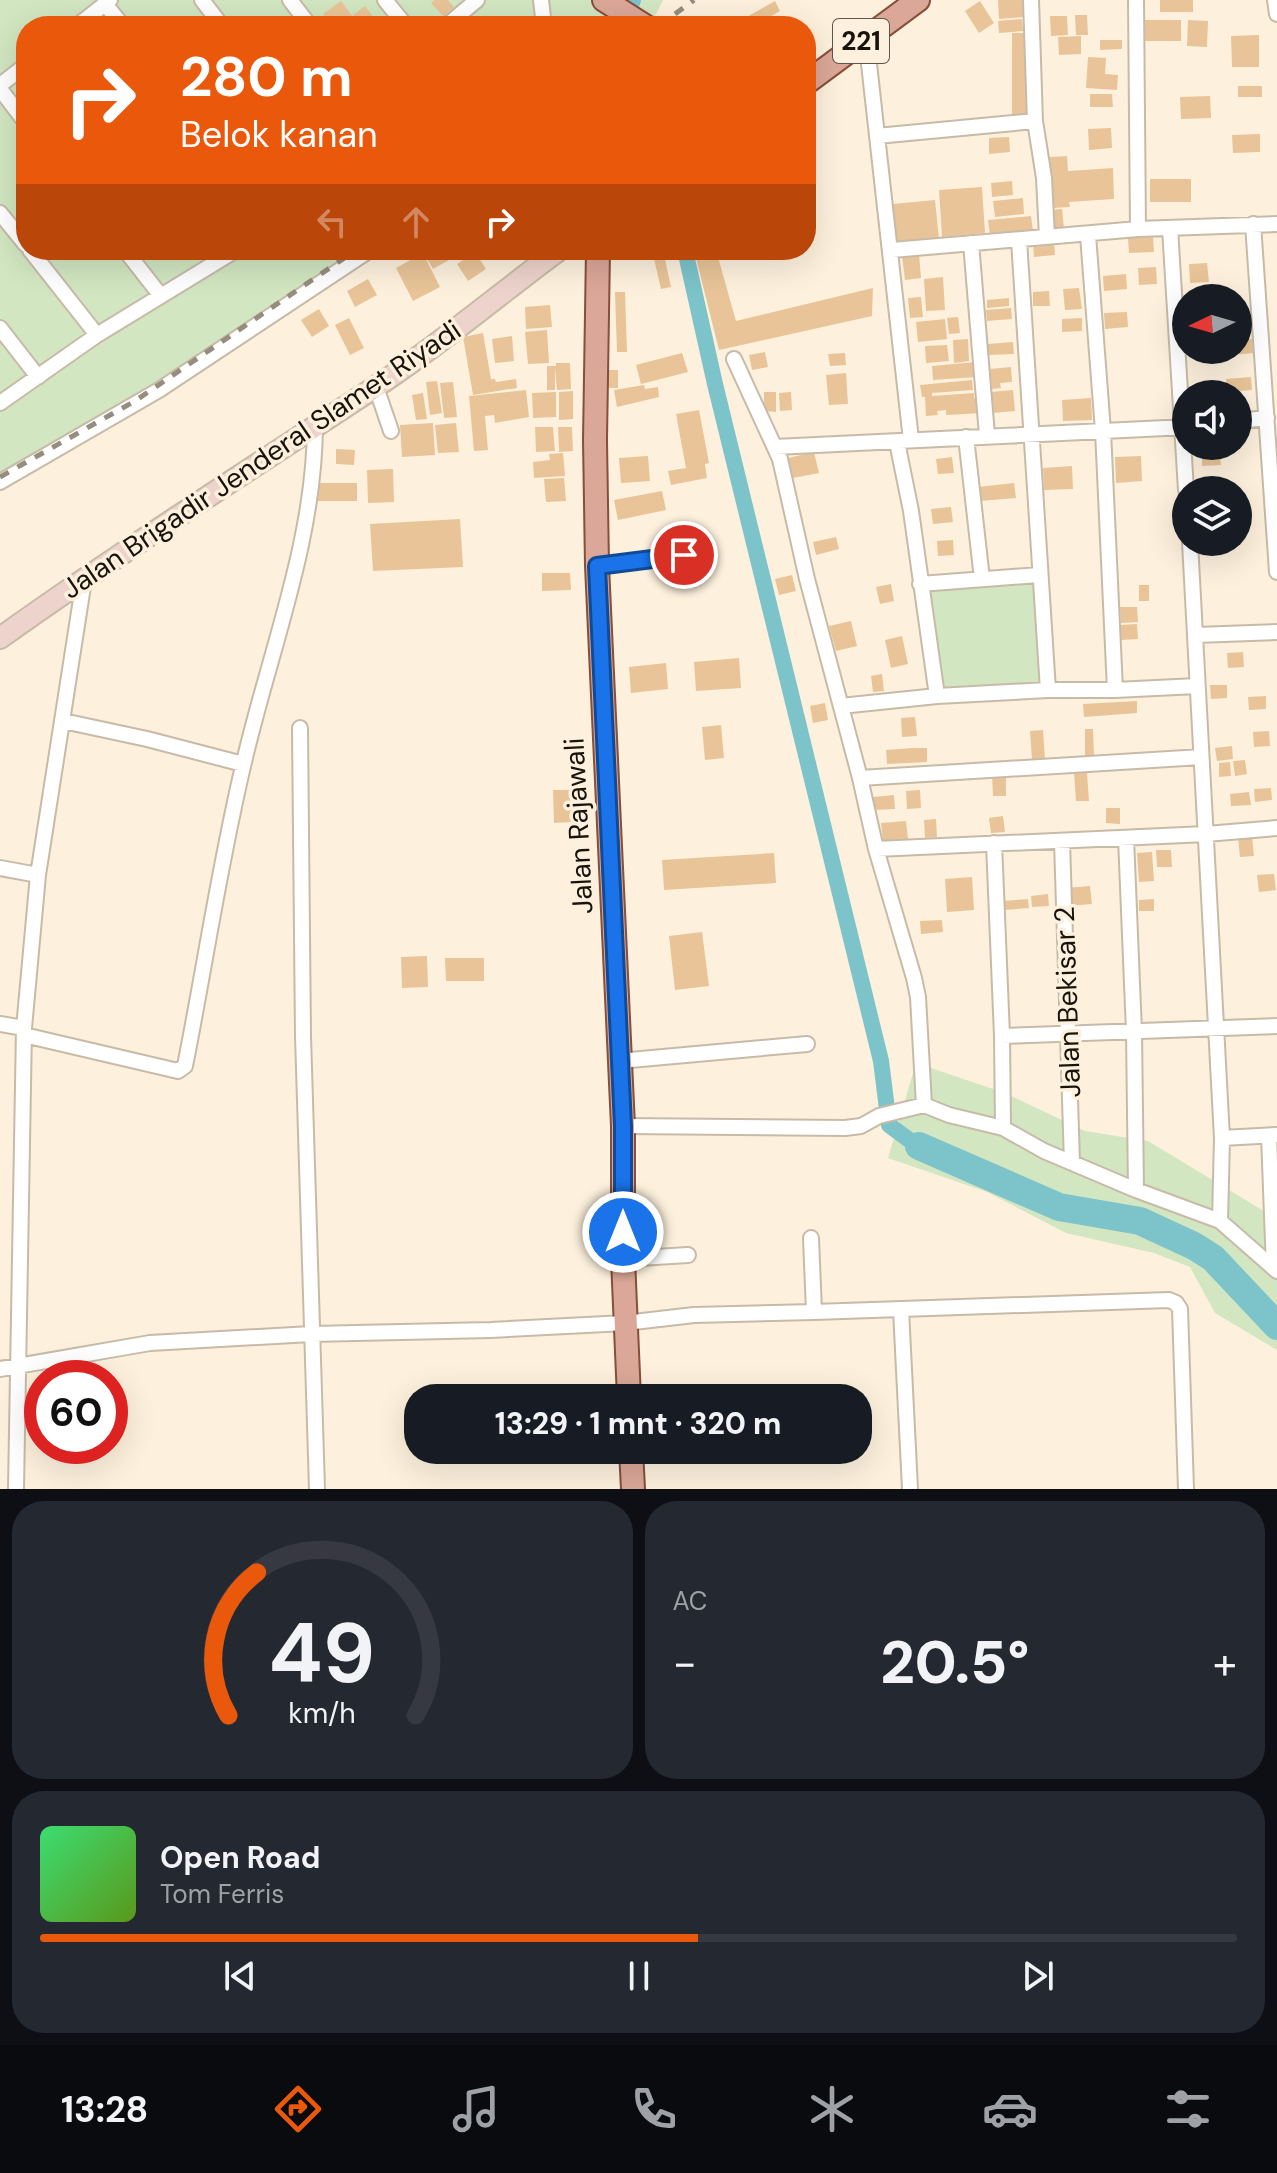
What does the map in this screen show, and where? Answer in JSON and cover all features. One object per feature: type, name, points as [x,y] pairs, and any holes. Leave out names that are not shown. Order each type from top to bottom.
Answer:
[{"type":"main road","points":[[604,0],[635,16]]},
{"type":"main road","points":[[622,0],[641,16]]},
{"type":"main road","name":"221","points":[[816,75],[918,0]]},
{"type":"main road","name":"Jalan Brigadir Jenderal Slamet Riyadi","points":[[0,638],[315,424],[376,387],[546,260]]},
{"type":"main road","name":"Jalan Rajawali","points":[[598,260],[597,566],[623,1126],[623,1259],[628,1384]]},
{"type":"main road","points":[[632,1464],[633,1489]]},
{"type":"street","points":[[202,0],[214,16]]},
{"type":"street","points":[[290,0],[302,16]]},
{"type":"street","points":[[385,0],[398,16]]},
{"type":"street","points":[[458,16],[477,0]]},
{"type":"street","points":[[1031,0],[1035,121],[1044,178],[1047,237]]},
{"type":"street","points":[[1136,0],[1138,229]]},
{"type":"street","points":[[1275,0],[1277,14]]},
{"type":"street","points":[[90,16],[108,2]]},
{"type":"street","points":[[866,37],[892,250],[911,511],[937,696]]},
{"type":"street","points":[[16,73],[0,87],[16,109]]},
{"type":"street","points":[[877,136],[1035,121]]},
{"type":"street","points":[[1253,224],[1277,572]]},
{"type":"street","points":[[892,250],[1138,229],[1277,224]]},
{"type":"street","points":[[1170,228],[1181,380]]},
{"type":"street","points":[[1088,235],[1103,431],[1115,690]]},
{"type":"street","points":[[1019,240],[1048,690]]},
{"type":"street","points":[[971,243],[987,435]]},
{"type":"street","points":[[38,260],[97,335]]},
{"type":"street","points":[[133,260],[161,296]]},
{"type":"street","points":[[0,403],[97,335],[214,260]]},
{"type":"street","points":[[0,482],[159,390],[355,260]]},
{"type":"street","points":[[0,328],[38,377]]},
{"type":"street","points":[[734,359],[783,471],[807,579],[876,849],[903,935],[918,997],[924,1105]]},
{"type":"street","points":[[376,387],[391,431]]},
{"type":"street","points":[[1252,420],[1267,418]]},
{"type":"street","points":[[0,1024],[178,1071],[185,1066],[243,764],[293,584],[309,496],[315,424]]},
{"type":"street","points":[[775,447],[1172,428]]},
{"type":"street","points":[[966,437],[982,579]]},
{"type":"street","points":[[597,566],[684,555]]},
{"type":"street","points":[[1191,556],[1222,1138],[1220,1221]]},
{"type":"street","points":[[920,584],[1039,575]]},
{"type":"street","points":[[16,1489],[24,1031],[38,875],[84,580]]},
{"type":"street","points":[[1196,635],[1277,632]]},
{"type":"street","points":[[841,706],[937,696],[1197,686]]},
{"type":"street","points":[[63,721],[243,764]]},
{"type":"street","points":[[300,728],[303,1036],[317,1489]]},
{"type":"street","points":[[860,778],[1201,757]]},
{"type":"street","points":[[876,849],[1277,828]]},
{"type":"street","points":[[1126,838],[1134,1032],[1136,1190]]},
{"type":"street","name":"Jalan Bekisar 2","points":[[1062,841],[1072,1163]]},
{"type":"street","points":[[994,843],[1003,1128]]},
{"type":"street","points":[[0,868],[38,875]]},
{"type":"street","points":[[1002,1036],[1277,1026]]},
{"type":"street","points":[[619,1061],[807,1044]]},
{"type":"street","points":[[623,1126],[845,1128],[861,1126],[879,1116],[924,1105],[949,1115],[1003,1128],[1044,1151],[1220,1221],[1276,1270]]},
{"type":"street","points":[[1222,1138],[1273,1135],[1276,1270]]},
{"type":"street","points":[[811,1238],[814,1312]]},
{"type":"street","points":[[623,1259],[688,1255]]},
{"type":"street","points":[[0,1369],[150,1343],[311,1334],[491,1330],[625,1323],[694,1315],[1169,1300],[1180,1309],[1186,1489]]},
{"type":"street","points":[[901,1310],[910,1489]]},
{"type":"green space","points":[[0,0],[663,0],[655,16],[16,16],[16,260],[366,260],[158,399],[0,488]]},
{"type":"green space","points":[[1039,575],[1048,690],[932,692],[920,584]]},
{"type":"green space","points":[[916,1063],[1005,1093],[1085,1131],[1148,1141],[1277,1219],[1277,1350],[1215,1313],[1190,1267],[1154,1253],[1066,1233],[987,1192],[888,1158]]},
{"type":"building","points":[[448,0],[454,7],[443,16],[431,3]]},
{"type":"building","points":[[998,0],[1023,0],[1024,17],[999,19]]},
{"type":"building","points":[[1160,0],[1193,0],[1193,12],[1160,12]]},
{"type":"building","points":[[341,1],[352,16],[324,16],[323,14]]},
{"type":"building","points":[[775,1],[780,11],[771,16],[748,16]]},
{"type":"building","points":[[980,1],[994,23],[979,33],[965,11]]},
{"type":"building","points":[[365,6],[372,16],[354,16]]},
{"type":"building","points":[[1075,15],[1087,15],[1088,35],[1076,35]]},
{"type":"building","points":[[1050,16],[1067,16],[1068,35],[1051,36]]},
{"type":"building","points":[[1022,19],[1023,31],[999,33],[998,21]]},
{"type":"building","points":[[1142,20],[1181,20],[1181,41],[1143,41]]},
{"type":"building","points":[[1188,20],[1208,21],[1207,47],[1187,46]]},
{"type":"building","points":[[1012,33],[1032,33],[1032,118],[1012,118]]},
{"type":"building","points":[[1259,35],[1259,67],[1232,67],[1231,36]]},
{"type":"building","points":[[1081,36],[1081,54],[1059,55],[1058,37]]},
{"type":"building","points":[[1100,40],[1122,40],[1122,49],[1100,50]]},
{"type":"building","points":[[1088,57],[1106,58],[1105,74],[1118,75],[1117,90],[1086,88]]},
{"type":"building","points":[[1238,86],[1262,86],[1262,97],[1238,97]]},
{"type":"building","points":[[1090,94],[1112,94],[1113,107],[1090,107]]},
{"type":"building","points":[[1210,96],[1211,118],[1181,119],[1180,97]]},
{"type":"building","points":[[1111,128],[1112,148],[1089,150],[1088,129]]},
{"type":"building","points":[[1260,134],[1260,152],[1233,153],[1232,135]]},
{"type":"building","points":[[1009,137],[1010,152],[989,154],[989,138]]},
{"type":"building","points":[[1067,156],[1068,171],[1113,168],[1114,199],[1069,202],[1070,207],[1053,208],[1050,157]]},
{"type":"building","points":[[1150,179],[1191,179],[1191,202],[1150,202]]},
{"type":"building","points":[[1012,181],[1013,195],[992,197],[991,183]]},
{"type":"building","points":[[982,187],[985,233],[942,237],[939,190]]},
{"type":"building","points":[[1023,198],[1024,214],[995,217],[993,201]]},
{"type":"building","points":[[935,200],[939,239],[896,243],[893,204]]},
{"type":"building","points":[[1062,209],[1064,229],[1051,230],[1049,210]]},
{"type":"building","points":[[1031,216],[1033,231],[990,236],[988,220]]},
{"type":"building","points":[[1153,237],[1154,252],[1129,253],[1128,238]]},
{"type":"building","points":[[1054,242],[1055,255],[1034,257],[1033,244]]},
{"type":"building","points":[[919,254],[921,278],[905,280],[902,256]]},
{"type":"building","points":[[410,260],[426,260],[440,287],[413,301],[396,268]]},
{"type":"building","points":[[428,260],[449,260],[433,269]]},
{"type":"building","points":[[463,260],[480,260],[486,269],[468,281],[457,264]]},
{"type":"building","points":[[654,260],[665,260],[671,287],[661,289]]},
{"type":"building","points":[[696,260],[719,260],[736,321],[873,288],[872,316],[719,350]]},
{"type":"building","points":[[1207,263],[1209,282],[1190,283],[1189,264]]},
{"type":"building","points":[[1156,267],[1157,284],[1139,285],[1138,268]]},
{"type":"building","points":[[1126,274],[1127,289],[1104,291],[1103,276]]},
{"type":"building","points":[[943,277],[945,310],[926,311],[924,279]]},
{"type":"building","points":[[368,279],[377,295],[355,307],[347,291]]},
{"type":"building","points":[[1079,288],[1082,309],[1065,310],[1063,289]]},
{"type":"building","points":[[1049,291],[1050,306],[1033,306],[1033,292]]},
{"type":"building","points":[[615,292],[625,292],[627,352],[617,352]]},
{"type":"building","points":[[921,297],[923,317],[910,318],[908,298]]},
{"type":"building","points":[[1009,298],[1009,306],[987,308],[987,300]]},
{"type":"building","points":[[550,305],[552,327],[526,329],[525,307]]},
{"type":"building","points":[[1011,308],[1012,319],[987,321],[986,310]]},
{"type":"building","points":[[319,309],[329,326],[312,337],[301,320]]},
{"type":"building","points":[[1127,312],[1128,327],[1105,329],[1104,313]]},
{"type":"building","points":[[958,317],[960,333],[949,334],[947,318]]},
{"type":"building","points":[[349,318],[364,348],[350,355],[335,325]]},
{"type":"building","points":[[1082,318],[1082,331],[1062,332],[1062,319]]},
{"type":"building","points":[[945,319],[947,339],[918,342],[916,322]]},
{"type":"building","points":[[547,330],[549,363],[528,364],[525,332]]},
{"type":"building","points":[[483,333],[491,379],[496,382],[516,379],[517,388],[473,395],[463,337]]},
{"type":"building","points":[[512,336],[514,361],[495,363],[492,339]]},
{"type":"building","points":[[968,339],[969,361],[954,363],[953,340]]},
{"type":"building","points":[[1013,342],[1014,354],[988,355],[988,344]]},
{"type":"building","points":[[947,345],[949,361],[926,363],[925,346]]},
{"type":"building","points":[[765,352],[768,367],[752,370],[749,355]]},
{"type":"building","points":[[682,353],[688,372],[641,384],[636,365]]},
{"type":"building","points":[[845,353],[846,365],[830,366],[828,354]]},
{"type":"building","points":[[976,362],[977,377],[933,380],[932,366]]},
{"type":"building","points":[[556,363],[570,363],[571,389],[557,390],[555,368],[555,390],[547,390],[547,366],[556,366]]},
{"type":"building","points":[[1011,367],[1012,382],[1000,383],[1001,388],[992,389],[990,369]]},
{"type":"building","points":[[608,370],[618,370],[618,388],[608,388]]},
{"type":"building","points":[[846,373],[848,404],[829,405],[826,375]]},
{"type":"building","points":[[1251,377],[1251,380],[1226,380]]},
{"type":"building","points":[[972,380],[973,390],[932,393],[932,396],[974,393],[974,398],[980,397],[982,413],[946,415],[946,410],[937,411],[938,415],[926,416],[925,397],[922,397],[920,385]]},
{"type":"building","points":[[437,381],[442,413],[430,415],[426,382]]},
{"type":"building","points":[[453,382],[457,417],[444,418],[440,383]]},
{"type":"building","points":[[644,385],[645,389],[658,387],[659,397],[617,407],[614,390]]},
{"type":"building","points":[[526,390],[529,417],[495,423],[494,415],[485,416],[488,450],[474,451],[469,396]]},
{"type":"building","points":[[1013,390],[1015,411],[992,413],[991,392]]},
{"type":"building","points":[[573,391],[573,419],[559,420],[559,392]]},
{"type":"building","points":[[556,392],[556,417],[533,418],[532,393]]},
{"type":"building","points":[[764,392],[776,392],[776,412],[764,411]]},
{"type":"building","points":[[791,392],[792,410],[780,411],[779,393]]},
{"type":"building","points":[[423,393],[427,419],[416,420],[412,395]]},
{"type":"building","points":[[1091,398],[1092,420],[1063,421],[1062,400]]},
{"type":"building","points":[[699,410],[709,463],[705,464],[707,478],[671,485],[668,471],[686,468],[676,414]]},
{"type":"building","points":[[433,423],[435,455],[402,457],[400,425]]},
{"type":"building","points":[[456,423],[459,452],[438,453],[435,425]]},
{"type":"building","points":[[535,427],[553,427],[555,451],[536,452]]},
{"type":"building","points":[[558,427],[572,427],[573,451],[559,452]]},
{"type":"building","points":[[336,449],[355,450],[354,465],[336,464]]},
{"type":"building","points":[[814,452],[819,473],[793,478],[788,458]]},
{"type":"building","points":[[563,453],[565,476],[534,478],[533,462],[550,460],[549,454]]},
{"type":"building","points":[[648,456],[650,481],[621,483],[619,458]]},
{"type":"building","points":[[1141,456],[1142,481],[1116,483],[1115,457]]},
{"type":"building","points":[[952,457],[954,473],[938,474],[936,459]]},
{"type":"building","points":[[1202,460],[1221,460],[1221,465],[1202,466]]},
{"type":"building","points":[[1072,466],[1073,489],[1044,490],[1043,468]]},
{"type":"building","points":[[393,469],[394,502],[368,503],[367,470]]},
{"type":"building","points":[[564,478],[566,501],[546,502],[544,479]]},
{"type":"building","points":[[315,483],[357,483],[357,501],[315,501]]},
{"type":"building","points":[[1014,483],[1016,498],[980,501],[978,487]]},
{"type":"building","points":[[662,491],[666,510],[618,520],[614,500]]},
{"type":"building","points":[[951,507],[953,522],[933,524],[931,509]]},
{"type":"building","points":[[460,519],[463,567],[373,571],[370,524]]},
{"type":"building","points":[[836,537],[839,549],[816,555],[813,542]]},
{"type":"building","points":[[953,540],[954,555],[938,556],[937,541]]},
{"type":"building","points":[[542,573],[570,573],[571,590],[542,591]]},
{"type":"building","points":[[792,575],[796,591],[779,595],[775,579]]},
{"type":"building","points":[[891,584],[894,601],[880,604],[876,587]]},
{"type":"building","points":[[1139,585],[1149,585],[1149,601],[1139,601]]},
{"type":"building","points":[[1120,607],[1137,607],[1138,622],[1121,623]]},
{"type":"building","points":[[851,621],[857,646],[836,651],[829,626]]},
{"type":"building","points":[[1137,624],[1138,639],[1121,640],[1120,625]]},
{"type":"building","points":[[902,636],[908,664],[891,668],[885,640]]},
{"type":"building","points":[[1243,652],[1244,667],[1228,668],[1227,653]]},
{"type":"building","points":[[739,658],[741,688],[696,691],[694,662]]},
{"type":"building","points":[[666,663],[668,689],[631,693],[629,667]]},
{"type":"building","points":[[882,674],[884,691],[873,692],[871,676]]},
{"type":"building","points":[[1210,685],[1227,685],[1227,698],[1211,699]]},
{"type":"building","points":[[1266,696],[1266,709],[1249,710],[1248,697]]},
{"type":"building","points":[[1137,701],[1137,713],[1084,717],[1083,704]]},
{"type":"building","points":[[825,703],[828,720],[813,723],[810,706]]},
{"type":"building","points":[[915,717],[917,736],[902,737],[901,718]]},
{"type":"building","points":[[721,725],[724,758],[705,760],[702,727]]},
{"type":"building","points":[[1085,729],[1093,729],[1094,756],[1085,756]]},
{"type":"building","points":[[1043,730],[1045,759],[1032,760],[1030,731]]},
{"type":"building","points":[[1269,731],[1270,746],[1254,747],[1253,732]]},
{"type":"building","points":[[1232,746],[1233,759],[1217,761],[1215,748]]},
{"type":"building","points":[[927,748],[927,762],[887,764],[886,750]]},
{"type":"building","points":[[1245,760],[1247,774],[1235,776],[1233,761]]},
{"type":"building","points":[[1230,762],[1231,776],[1219,777],[1219,763]]},
{"type":"building","points":[[1074,773],[1087,773],[1089,801],[1076,801]]},
{"type":"building","points":[[992,774],[1006,774],[1006,796],[993,796]]},
{"type":"building","points":[[1271,788],[1272,800],[1255,802],[1254,789]]},
{"type":"building","points":[[553,790],[571,790],[572,822],[554,823]]},
{"type":"building","points":[[920,790],[921,808],[907,809],[906,791]]},
{"type":"building","points":[[1249,792],[1251,805],[1231,806],[1230,794]]},
{"type":"building","points":[[894,795],[895,809],[874,810],[873,797]]},
{"type":"building","points":[[1106,808],[1120,808],[1120,824],[1106,823]]},
{"type":"building","points":[[1003,816],[1005,832],[991,833],[989,818]]},
{"type":"building","points":[[936,819],[937,837],[925,838],[924,820]]},
{"type":"building","points":[[906,821],[908,839],[883,841],[881,823]]},
{"type":"building","points":[[1252,837],[1254,856],[1240,857],[1238,838]]},
{"type":"building","points":[[1156,850],[1171,850],[1172,867],[1157,867]]},
{"type":"building","points":[[1152,852],[1154,881],[1139,882],[1137,853]]},
{"type":"building","points":[[774,853],[776,883],[664,890],[662,860]]},
{"type":"building","points":[[1274,874],[1276,890],[1259,892],[1257,875]]},
{"type":"building","points":[[972,877],[974,910],[947,912],[945,879]]},
{"type":"building","points":[[1090,886],[1092,904],[1068,906],[1066,888]]},
{"type":"building","points":[[1048,894],[1049,906],[1032,907],[1031,896]]},
{"type":"building","points":[[1028,899],[1029,908],[1004,910],[1004,901]]},
{"type":"building","points":[[1154,899],[1154,911],[1139,911],[1139,900]]},
{"type":"building","points":[[942,920],[943,932],[921,934],[920,921]]},
{"type":"building","points":[[702,932],[709,986],[675,990],[669,936]]},
{"type":"building","points":[[427,956],[428,987],[402,988],[401,957]]},
{"type":"building","points":[[445,958],[484,958],[484,981],[446,981]]},
{"type":"waterway","points":[[627,16],[633,0]]},
{"type":"waterway","points":[[687,260],[881,1061],[889,1125],[916,1145]]},
{"type":"waterway","points":[[919,1146],[1059,1207],[1140,1221],[1194,1246],[1213,1258],[1277,1326]]},
{"type":"railway","points":[[672,16],[694,0]]},
{"type":"railway","points":[[0,477],[135,401],[341,260]]},
{"type":"route","points":[[623,1232],[623,1126],[597,566],[684,555]]}]
